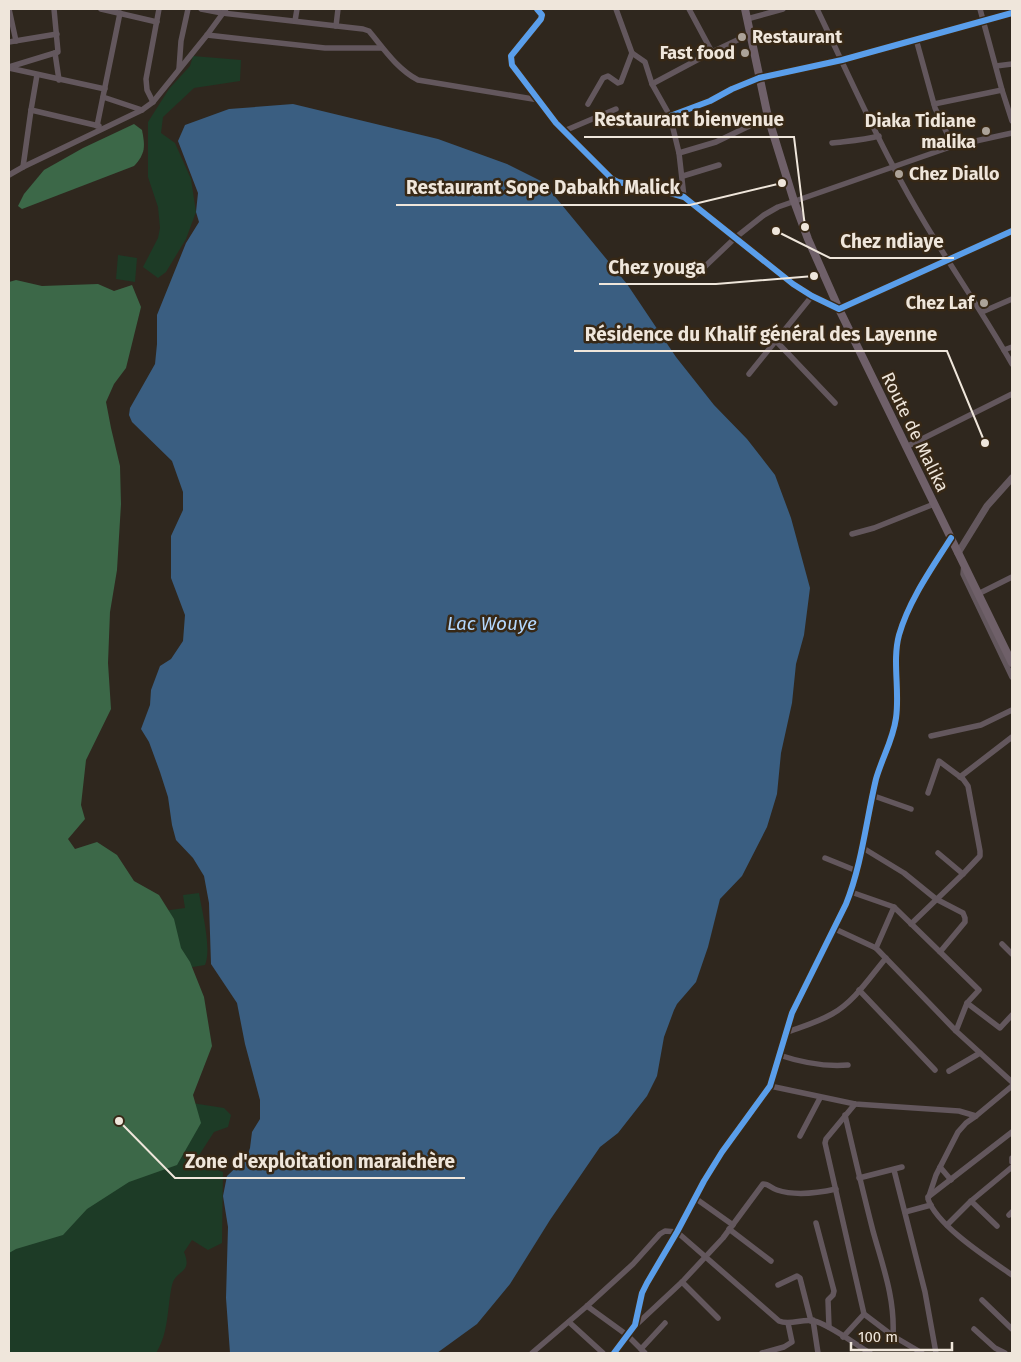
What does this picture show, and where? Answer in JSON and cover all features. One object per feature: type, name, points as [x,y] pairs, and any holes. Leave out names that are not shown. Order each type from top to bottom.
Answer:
[{"type":"main road","name":"Route de Malika","points":[[745,9],[768,117],[794,201],[838,309],[1012,663]]},
{"type":"street","points":[[9,9],[16,41]]},
{"type":"street","points":[[9,68],[58,52],[54,9]]},
{"type":"street","points":[[100,9],[157,22]]},
{"type":"street","points":[[153,102],[147,90],[146,79],[159,9]]},
{"type":"street","points":[[179,69],[188,9]]},
{"type":"street","points":[[201,9],[367,30],[410,76],[418,80],[539,100]]},
{"type":"street","points":[[295,21],[297,9]]},
{"type":"street","points":[[336,26],[338,9]]},
{"type":"street","points":[[538,9],[543,12],[540,22],[511,56],[512,64],[564,131],[605,173],[615,181],[684,197],[812,296],[838,309],[1012,231]]},
{"type":"street","points":[[689,9],[712,52]]},
{"type":"street","points":[[747,19],[783,9]]},
{"type":"street","points":[[817,9],[893,166],[947,259],[982,312],[1012,364]]},
{"type":"street","points":[[980,9],[1012,121]]},
{"type":"street","points":[[615,10],[632,53],[645,62],[652,84],[670,116],[683,176],[684,197]]},
{"type":"street","points":[[9,175],[142,110],[153,102],[224,11]]},
{"type":"street","points":[[97,126],[120,13]]},
{"type":"street","points":[[670,116],[759,78],[842,60],[1012,13]]},
{"type":"street","points":[[9,42],[57,34]]},
{"type":"street","points":[[652,84],[750,34]]},
{"type":"street","points":[[207,35],[325,48],[382,48]]},
{"type":"street","points":[[916,39],[934,104],[953,146]]},
{"type":"street","points":[[55,53],[59,80]]},
{"type":"street","points":[[588,104],[606,76],[618,83],[621,82],[632,53]]},
{"type":"street","points":[[996,66],[1012,64]]},
{"type":"street","points":[[9,68],[105,89]]},
{"type":"street","points":[[23,167],[37,75]]},
{"type":"street","points":[[934,104],[1002,90]]},
{"type":"street","points":[[104,96],[142,110]]},
{"type":"street","points":[[564,131],[616,109]]},
{"type":"street","points":[[31,110],[106,128]]},
{"type":"street","points":[[679,153],[716,142],[768,117]]},
{"type":"street","points":[[695,276],[735,238],[767,213],[794,201],[953,146],[1012,132]]},
{"type":"street","points":[[832,143],[861,138],[867,140],[878,136]]},
{"type":"street","points":[[683,176],[719,165]]},
{"type":"street","points":[[749,374],[812,296]]},
{"type":"street","points":[[982,312],[1012,299]]},
{"type":"street","points":[[776,342],[835,402]]},
{"type":"street","points":[[1004,350],[1012,347]]},
{"type":"street","points":[[906,448],[1012,394]]},
{"type":"street","points":[[958,553],[987,506],[1012,478]]},
{"type":"street","points":[[852,534],[874,528],[934,504]]},
{"type":"street","points":[[636,1325],[642,1293],[695,1198],[722,1152],[770,1086],[785,1033],[798,998],[835,929],[851,892],[863,848],[877,778],[890,746],[896,717],[898,636],[910,606],[951,538]]},
{"type":"street","points":[[964,564],[963,574],[1012,677]]},
{"type":"street","points":[[978,594],[1012,577]]},
{"type":"street","points":[[931,736],[981,725],[1012,710]]},
{"type":"street","points":[[960,777],[1012,737]]},
{"type":"street","points":[[911,924],[980,856],[966,782],[942,761],[939,761],[928,793]]},
{"type":"street","points":[[874,796],[911,809]]},
{"type":"street","points":[[863,848],[904,873],[936,899],[963,913],[965,922],[940,952]]},
{"type":"street","points":[[938,853],[963,874]]},
{"type":"street","points":[[825,858],[856,871]]},
{"type":"street","points":[[851,892],[894,907],[979,990],[967,1003],[956,1031]]},
{"type":"street","points":[[876,948],[894,907]]},
{"type":"street","points":[[835,929],[876,948],[956,1031],[1011,1078]]},
{"type":"street","points":[[1002,944],[1012,954]]},
{"type":"street","points":[[785,1033],[834,1013],[859,990],[886,958]]},
{"type":"street","points":[[859,990],[936,1070]]},
{"type":"street","points":[[967,1003],[1000,1028],[1012,1015]]},
{"type":"street","points":[[949,1071],[980,1053]]},
{"type":"street","points":[[779,1055],[804,1063],[848,1065]]},
{"type":"street","points":[[770,1086],[855,1104],[959,1111],[976,1116]]},
{"type":"street","points":[[1012,1086],[966,1123],[958,1132],[940,1167],[928,1197],[931,1205],[947,1225],[977,1250],[1012,1275]]},
{"type":"street","points":[[800,1136],[820,1098]]},
{"type":"street","points":[[855,1104],[825,1141],[864,1314],[893,1336],[922,1353]]},
{"type":"street","points":[[845,1115],[859,1178],[891,1293],[894,1315],[893,1336]]},
{"type":"street","points":[[928,1197],[1012,1132]]},
{"type":"street","points":[[859,1178],[902,1167]]},
{"type":"street","points":[[940,1167],[952,1180]]},
{"type":"street","points":[[947,1225],[971,1201],[1012,1167]]},
{"type":"street","points":[[894,1170],[925,1292],[936,1353]]},
{"type":"street","points":[[614,1353],[636,1325],[706,1257],[731,1227],[762,1184],[768,1184],[778,1190],[813,1194],[836,1189]]},
{"type":"street","points":[[695,1198],[771,1261]]},
{"type":"street","points":[[971,1201],[997,1226]]},
{"type":"street","points":[[905,1212],[931,1205]]},
{"type":"street","points":[[816,1223],[834,1291],[828,1300],[829,1327]]},
{"type":"street","points":[[532,1353],[633,1264],[660,1234],[665,1231],[677,1232],[779,1321],[788,1323],[812,1320],[829,1327],[870,1353]]},
{"type":"street","points":[[778,1285],[797,1276],[800,1278],[812,1320],[818,1353]]},
{"type":"street","points":[[682,1282],[718,1318]]},
{"type":"street","points":[[982,1300],[1012,1329]]},
{"type":"street","points":[[587,1306],[627,1335],[643,1351],[665,1323]]},
{"type":"street","points":[[844,1337],[864,1314]]},
{"type":"street","points":[[569,1322],[603,1353]]},
{"type":"street","points":[[762,1353],[784,1347],[792,1342],[788,1323]]},
{"type":"street","points":[[974,1329],[994,1348],[1005,1353]]},
{"type":"green space","points":[[193,56],[241,60],[240,81],[194,88],[163,117],[161,133],[175,143],[191,179],[196,212],[186,239],[166,272],[158,278],[143,267],[158,238],[160,228],[158,207],[148,177],[148,122],[169,89],[190,66]]},
{"type":"green space","points":[[134,124],[142,130],[144,145],[143,153],[134,166],[22,209],[18,206],[24,194],[44,170],[83,148]]},
{"type":"green space","points":[[118,255],[137,258],[135,282],[116,279]]},
{"type":"green space","points":[[16,280],[42,286],[98,284],[114,291],[132,285],[141,307],[126,368],[114,384],[106,402],[120,466],[121,504],[117,570],[110,612],[108,663],[111,709],[86,760],[81,805],[85,819],[68,839],[75,849],[97,842],[117,855],[134,881],[159,895],[174,919],[181,948],[190,962],[204,997],[212,1046],[193,1095],[201,1123],[177,1165],[129,1182],[87,1209],[63,1235],[16,1249],[9,1253],[9,282]]},
{"type":"green space","points":[[199,893],[207,940],[205,965],[168,971],[179,1101],[224,1108],[231,1115],[228,1127],[214,1132],[194,1163],[209,1162],[217,1170],[223,1172],[222,1243],[208,1250],[192,1240],[184,1252],[186,1259],[185,1268],[172,1285],[165,1329],[156,1353],[9,1353],[9,969],[163,911],[185,908],[183,895]]},
{"type":"water","name":"Lac Wouye","points":[[293,104],[438,139],[507,164],[543,182],[627,284],[676,357],[714,405],[747,439],[775,475],[791,518],[810,588],[804,635],[796,664],[792,703],[781,753],[777,794],[767,827],[742,876],[720,899],[708,947],[696,982],[677,1004],[664,1037],[657,1076],[647,1096],[618,1133],[600,1147],[550,1220],[510,1284],[477,1324],[437,1353],[230,1353],[226,1298],[228,1227],[223,1196],[227,1176],[247,1157],[252,1132],[260,1119],[260,1100],[245,1044],[237,1003],[211,964],[209,903],[204,876],[193,858],[176,840],[168,797],[149,742],[141,729],[150,705],[151,690],[160,666],[171,659],[183,641],[185,615],[171,578],[171,536],[183,510],[183,492],[172,461],[132,422],[129,415],[130,408],[155,364],[157,315],[186,243],[199,222],[196,212],[198,193],[178,141],[185,125],[229,109]]},
{"type":"cycle path","points":[[537,9],[542,15],[541,19],[511,56],[512,65],[556,123],[612,179],[684,197],[793,284],[839,309],[1012,231]]},
{"type":"cycle path","points":[[670,116],[710,101],[732,89],[759,78],[842,60],[1012,13]]},
{"type":"cycle path","points":[[614,1353],[635,1325],[642,1293],[704,1181],[722,1152],[770,1086],[792,1013],[846,904],[860,858],[876,779],[895,726],[897,708],[896,655],[899,635],[915,597],[951,538]]},
{"type":"place","name":"Restaurant","points":[[742,37]]},
{"type":"place","name":"Fast food","points":[[745,53]]},
{"type":"place","name":"Diaka Tidiane malika","points":[[986,131]]},
{"type":"place","name":"Chez Diallo","points":[[899,174]]},
{"type":"place","name":"Restaurant Sope Dabakh Malick","points":[[782,183]]},
{"type":"place","name":"Restaurant bienvenue","points":[[805,227]]},
{"type":"place","name":"Chez ndiaye","points":[[776,231]]},
{"type":"place","name":"Chez youga","points":[[814,276]]},
{"type":"place","name":"Chez Laf","points":[[984,303]]},
{"type":"place","name":"Résidence du Khalif général des Layenne","points":[[985,443]]},
{"type":"place","name":"Zone d'exploitation maraichère","points":[[119,1121]]}]
